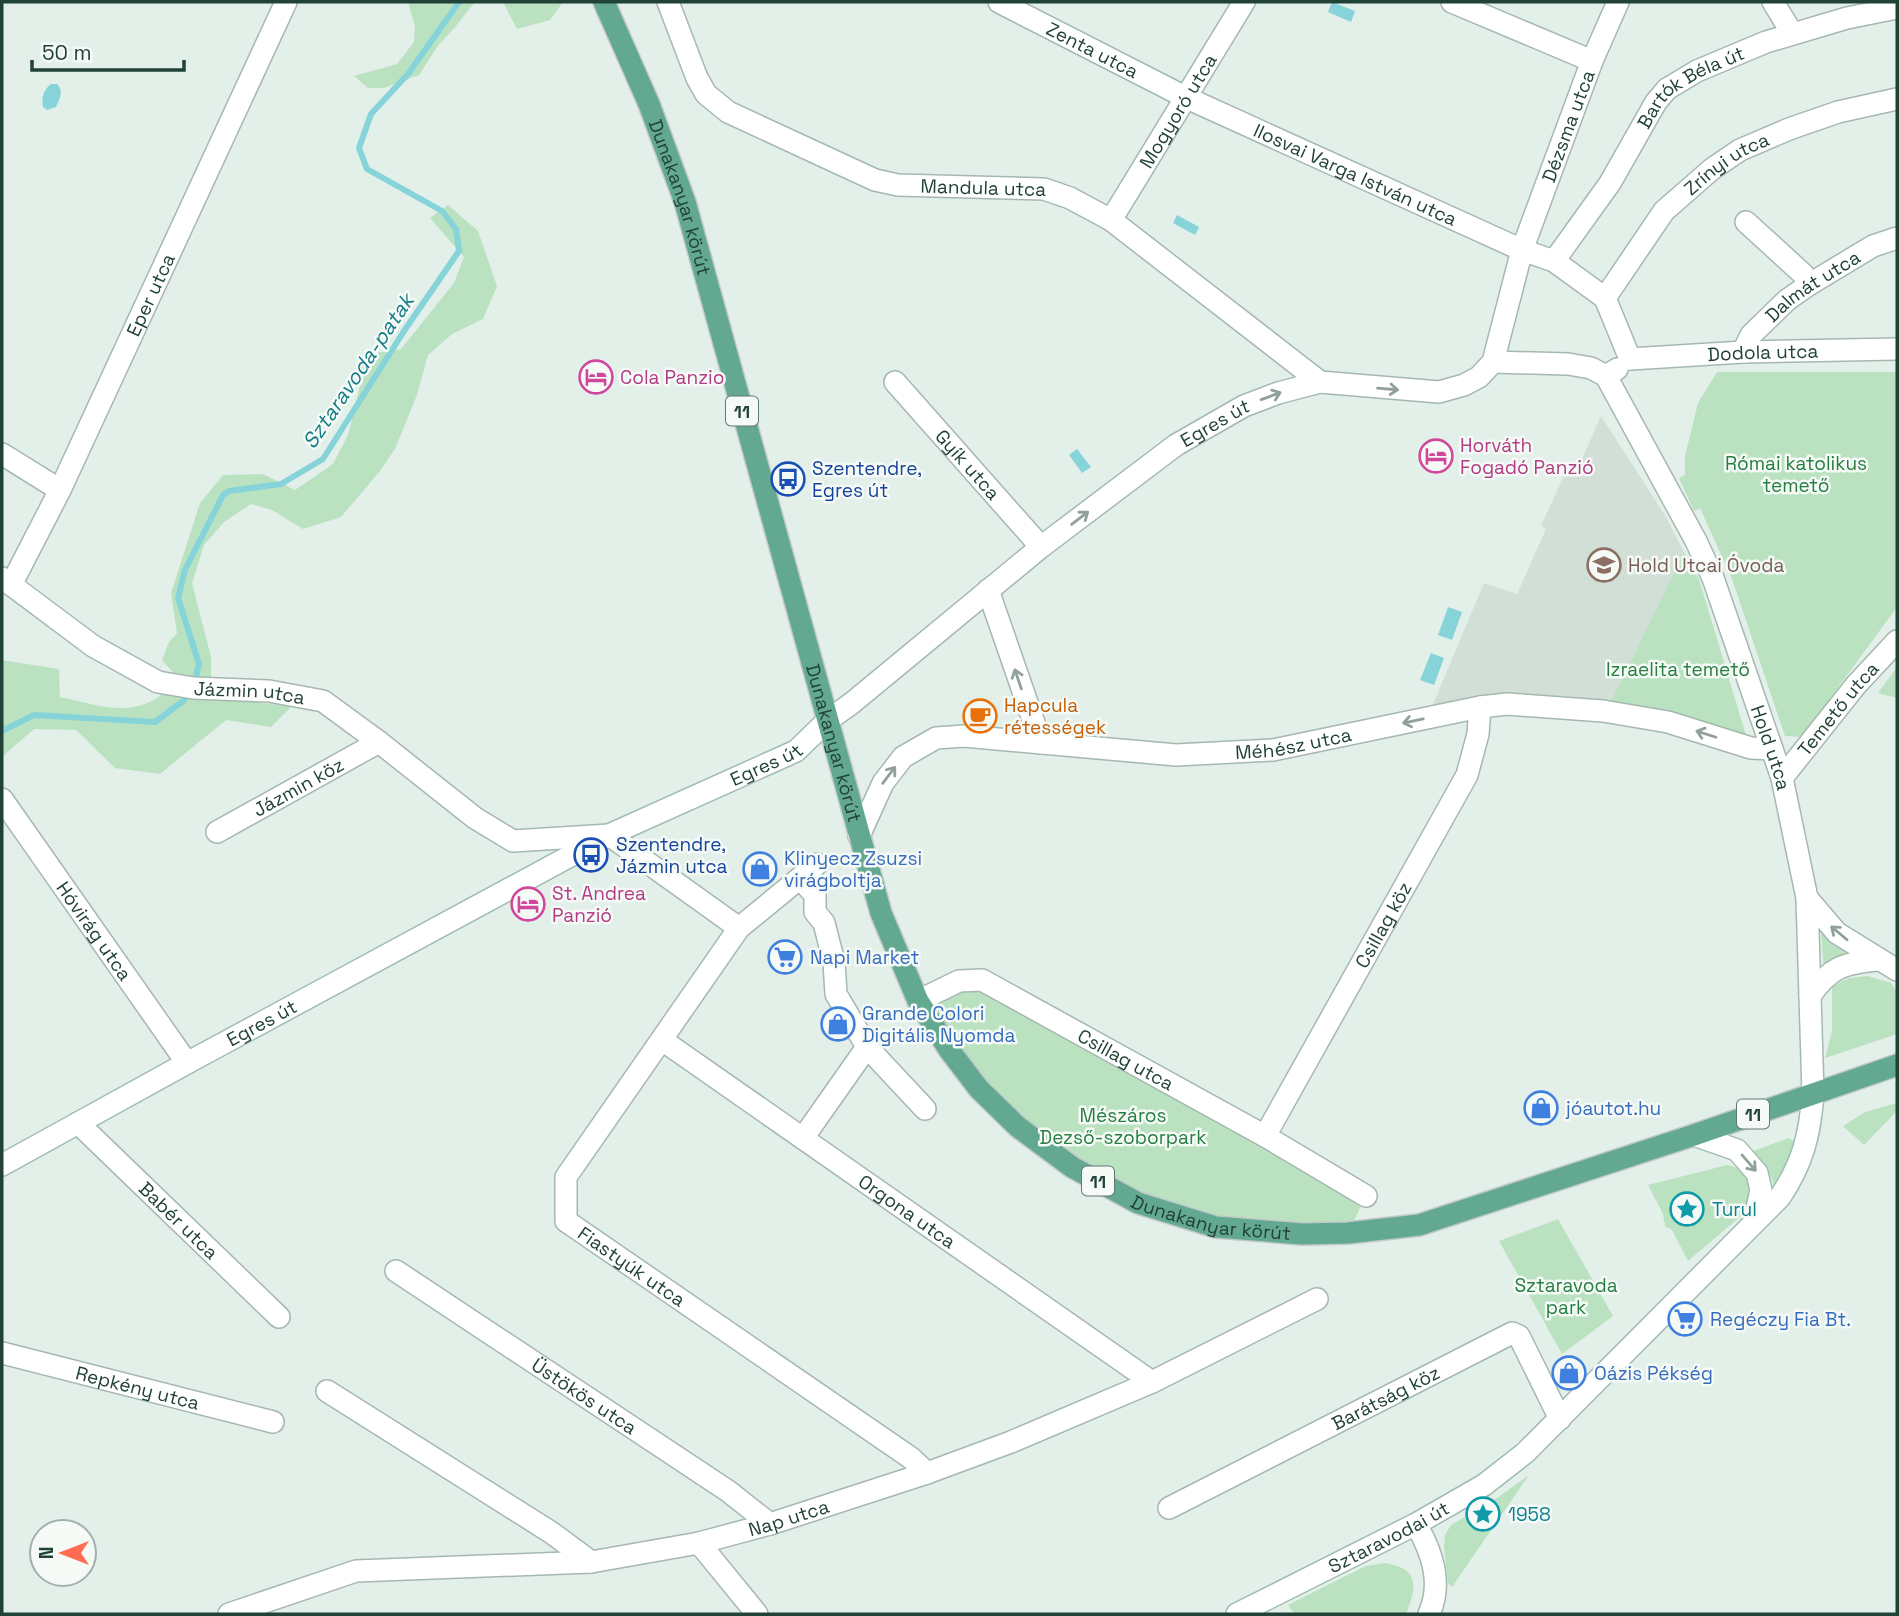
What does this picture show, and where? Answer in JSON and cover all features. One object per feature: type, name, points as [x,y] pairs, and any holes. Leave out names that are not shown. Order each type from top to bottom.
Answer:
[{"type":"main road","name":"Dunakanyar körút","points":[[604,2],[649,104],[685,202],[881,913],[918,1001],[950,1051],[979,1090],[1018,1127],[1072,1167],[1138,1203],[1216,1227],[1302,1234],[1348,1233],[1419,1225],[1897,1065]]},
{"type":"street","name":"Eper utca","points":[[7,581],[60,490],[286,2]]},
{"type":"street","name":"Mandula utca","points":[[668,2],[697,78],[706,94],[727,112],[875,180],[898,185],[1044,189],[1070,198],[1111,220],[1320,383]]},
{"type":"street","name":"Zenta utca","points":[[999,2],[1187,98]]},
{"type":"street","name":"Mogyoró utca","points":[[1111,220],[1244,2]]},
{"type":"street","points":[[1452,2],[1591,61]]},
{"type":"street","name":"Dézsma utca","points":[[1493,362],[1522,250],[1591,61],[1618,2]]},
{"type":"street","points":[[1773,2],[1792,33]]},
{"type":"street","name":"Bartók Béla út","points":[[1554,261],[1610,183],[1656,102],[1667,89],[1697,71],[1766,42],[1872,12],[1897,8]]},
{"type":"street","name":"Ilosvai Varga István utca","points":[[1187,98],[1522,250],[1554,261],[1605,298]]},
{"type":"street","name":"Zrínyi utca","points":[[1605,298],[1664,211],[1712,169],[1740,150],[1788,129],[1838,112],[1897,99]]},
{"type":"street","points":[[1746,222],[1803,274],[1810,284]]},
{"type":"street","name":"Dalmát utca","points":[[1743,352],[1751,335],[1787,300],[1872,246],[1897,238]]},
{"type":"street","points":[[1493,362],[1568,364],[1591,368],[1606,376],[1630,359],[1605,298]]},
{"type":"street","name":"Dodola utca","points":[[1630,359],[1743,352],[1897,349]]},
{"type":"street","name":"Egres út","points":[[2,1165],[609,835],[796,751],[827,721],[1041,547],[1176,445],[1244,406],[1320,383],[1439,392],[1464,385],[1479,377],[1493,362]]},
{"type":"street","name":"Hold utca","points":[[1606,376],[1696,541],[1713,578],[1783,778],[1807,898],[1813,1094]]},
{"type":"street","name":"Gyík utca","points":[[895,382],[1041,547]]},
{"type":"street","points":[[2,454],[60,490]]},
{"type":"street","name":"Jázmin utca","points":[[7,581],[93,646],[158,682],[192,688],[270,691],[323,701],[475,818],[513,841],[609,835]]},
{"type":"street","points":[[988,590],[1041,743]]},
{"type":"street","name":"Temető utca","points":[[1783,778],[1856,685],[1897,641]]},
{"type":"street","name":"Méhész utca","points":[[859,836],[883,783],[903,757],[936,738],[964,736],[1176,755],[1273,750],[1479,707],[1507,704],[1603,711],[1668,722],[1751,748],[1772,749]]},
{"type":"street","name":"Csillag köz","points":[[1265,1136],[1467,775],[1478,734],[1479,707]]},
{"type":"street","name":"Jázmin köz","points":[[217,832],[379,742]]},
{"type":"street","name":"Hóvirág utca","points":[[2,799],[187,1063]]},
{"type":"street","points":[[609,835],[739,928]]},
{"type":"street","name":"Fiastyúk utca","points":[[817,864],[739,928],[566,1177],[566,1221],[911,1458],[927,1473]]},
{"type":"street","points":[[800,878],[815,895],[815,912],[824,923],[834,962],[836,994],[867,1047],[925,1109]]},
{"type":"street","name":"Hold utca","points":[[1807,898],[1837,933],[1897,970]]},
{"type":"street","points":[[1810,996],[1820,981],[1830,973],[1853,962],[1878,960]]},
{"type":"street","name":"Csillag utca","points":[[918,1001],[959,981],[982,980],[1265,1136],[1366,1196]]},
{"type":"street","name":"Orgona utca","points":[[662,1040],[1152,1382]]},
{"type":"street","points":[[803,1138],[867,1047]]},
{"type":"street","name":"Sztaravodai út","points":[[1237,1614],[1416,1524],[1484,1485],[1525,1453],[1780,1197],[1793,1179],[1802,1158],[1809,1130],[1813,1094]]},
{"type":"street","name":"Babér utca","points":[[78,1123],[279,1317]]},
{"type":"street","points":[[1694,1135],[1737,1150],[1757,1173],[1761,1190],[1754,1222]]},
{"type":"street","name":"Üstökös utca","points":[[396,1271],[716,1483],[770,1524]]},
{"type":"street","name":"Nap utca","points":[[230,1614],[356,1571],[591,1562],[699,1543],[770,1524],[927,1473],[1011,1442],[1152,1382],[1317,1299]]},
{"type":"street","name":"Barátság köz","points":[[1169,1508],[1512,1333],[1519,1336],[1560,1419]]},
{"type":"street","name":"Repkény utca","points":[[2,1353],[274,1422]]},
{"type":"street","points":[[327,1391],[552,1533],[591,1562]]},
{"type":"street","points":[[1416,1524],[1435,1567],[1432,1613]]},
{"type":"street","points":[[699,1543],[757,1614]]},
{"type":"shaded area","name":"Hold Utcai Óvoda","points":[[1601,416],[1666,517],[1684,552],[1609,705],[1431,709],[1484,583],[1517,594],[1546,529],[1541,526],[1565,473],[1574,477]]},
{"type":"green space","points":[[408,2],[475,2],[437,47],[419,75],[384,88],[368,88],[354,76],[397,64],[414,42],[415,27]]},
{"type":"green space","points":[[503,2],[563,2],[550,20],[517,29]]},
{"type":"green space","points":[[448,205],[478,231],[497,286],[483,319],[452,334],[428,355],[417,395],[395,449],[341,517],[303,529],[272,510],[251,504],[224,522],[204,545],[192,583],[211,657],[211,680],[177,677],[162,660],[169,642],[177,633],[171,593],[200,503],[223,475],[263,474],[295,490],[333,464],[348,435],[360,386],[356,371],[370,354],[401,349],[454,283],[464,257],[430,218]]},
{"type":"green space","name":"Római katolikus temető","points":[[1717,372],[1897,372],[1897,607],[1802,737],[1785,736],[1732,579],[1700,508],[1694,511],[1679,478],[1685,475],[1685,456],[1698,403]]},
{"type":"green space","name":"Izraelita temető","points":[[1684,552],[1699,579],[1747,739],[1609,705]]},
{"type":"green space","points":[[2,661],[59,669],[60,697],[100,706],[139,706],[163,693],[292,706],[271,727],[226,720],[160,774],[115,768],[76,730],[34,729],[2,757]]},
{"type":"green space","points":[[1897,667],[1897,698],[1878,693]]},
{"type":"green space","points":[[1821,933],[1853,953],[1837,957],[1824,969]]},
{"type":"green space","points":[[1868,976],[1891,983],[1897,992],[1897,1034],[1825,1058],[1832,1031],[1832,986],[1849,978]]},
{"type":"green space","name":"Mészáros Dezső-szoborpark","points":[[982,980],[1366,1196],[1348,1233],[1302,1234],[1138,1203],[1018,1127],[918,1001]]},
{"type":"green space","points":[[1897,1103],[1897,1111],[1864,1145],[1843,1126],[1865,1112]]},
{"type":"green space","points":[[1789,1138],[1794,1141],[1793,1156],[1775,1189],[1766,1169],[1751,1152]]},
{"type":"green space","points":[[1727,1165],[1738,1168],[1750,1178],[1752,1201],[1741,1216],[1688,1261],[1672,1230],[1665,1226],[1663,1214],[1648,1185]]},
{"type":"green space","name":"Sztaravoda park","points":[[1558,1219],[1613,1316],[1562,1354],[1499,1241]]},
{"type":"green space","points":[[1529,1475],[1452,1587],[1448,1583],[1444,1546],[1445,1535],[1451,1525],[1490,1503]]},
{"type":"green space","points":[[1385,1563],[1405,1570],[1413,1580],[1406,1614],[1295,1614],[1288,1605],[1366,1566]]},
{"type":"water","points":[[1332,2],[1355,11],[1351,22],[1328,12]]},
{"type":"water","points":[[51,84],[57,84],[61,95],[56,107],[47,110],[43,107],[43,97]]},
{"type":"water","points":[[1177,215],[1199,227],[1195,235],[1173,223]]},
{"type":"water","points":[[1077,449],[1091,467],[1082,473],[1069,455]]},
{"type":"water","points":[[1448,607],[1462,612],[1452,640],[1438,635]]},
{"type":"water","points":[[1431,653],[1444,658],[1434,685],[1420,680]]},
{"type":"waterway","name":"Sztaravoda-patak","points":[[2,731],[34,715],[155,722],[183,701],[193,688],[199,664],[178,598],[185,570],[223,495],[229,491],[281,484],[323,459],[404,331],[459,251],[456,229],[442,211],[367,169],[359,148],[371,114],[408,74],[459,2]]},
{"type":"place","name":"Cola Panzio","points":[[596,377]]},
{"type":"place","name":"Horváth Fogadó Panzió","points":[[1436,456]]},
{"type":"place","name":"Szentendre, Egres út","points":[[788,479]]},
{"type":"place","name":"Hold Utcai Óvoda","points":[[1604,565]]},
{"type":"place","name":"Hapcula rétességek","points":[[980,716]]},
{"type":"place","name":"Szentendre, Jázmin utca","points":[[591,855]]},
{"type":"place","name":"Klinyecz Zsuzsi virágboltja","points":[[760,869]]},
{"type":"place","name":"St. Andrea Panzió","points":[[528,904]]},
{"type":"place","name":"Napi Market","points":[[785,957]]},
{"type":"place","name":"Grande Colori Digitális Nyomda","points":[[838,1024]]},
{"type":"place","name":"jóautot.hu","points":[[1541,1108]]},
{"type":"place","name":"Turul","points":[[1687,1209]]},
{"type":"place","name":"Regéczy Fia Bt.","points":[[1685,1319]]},
{"type":"place","name":"Oázis Pékség","points":[[1569,1373]]},
{"type":"place","name":"1958","points":[[1483,1514]]}]
